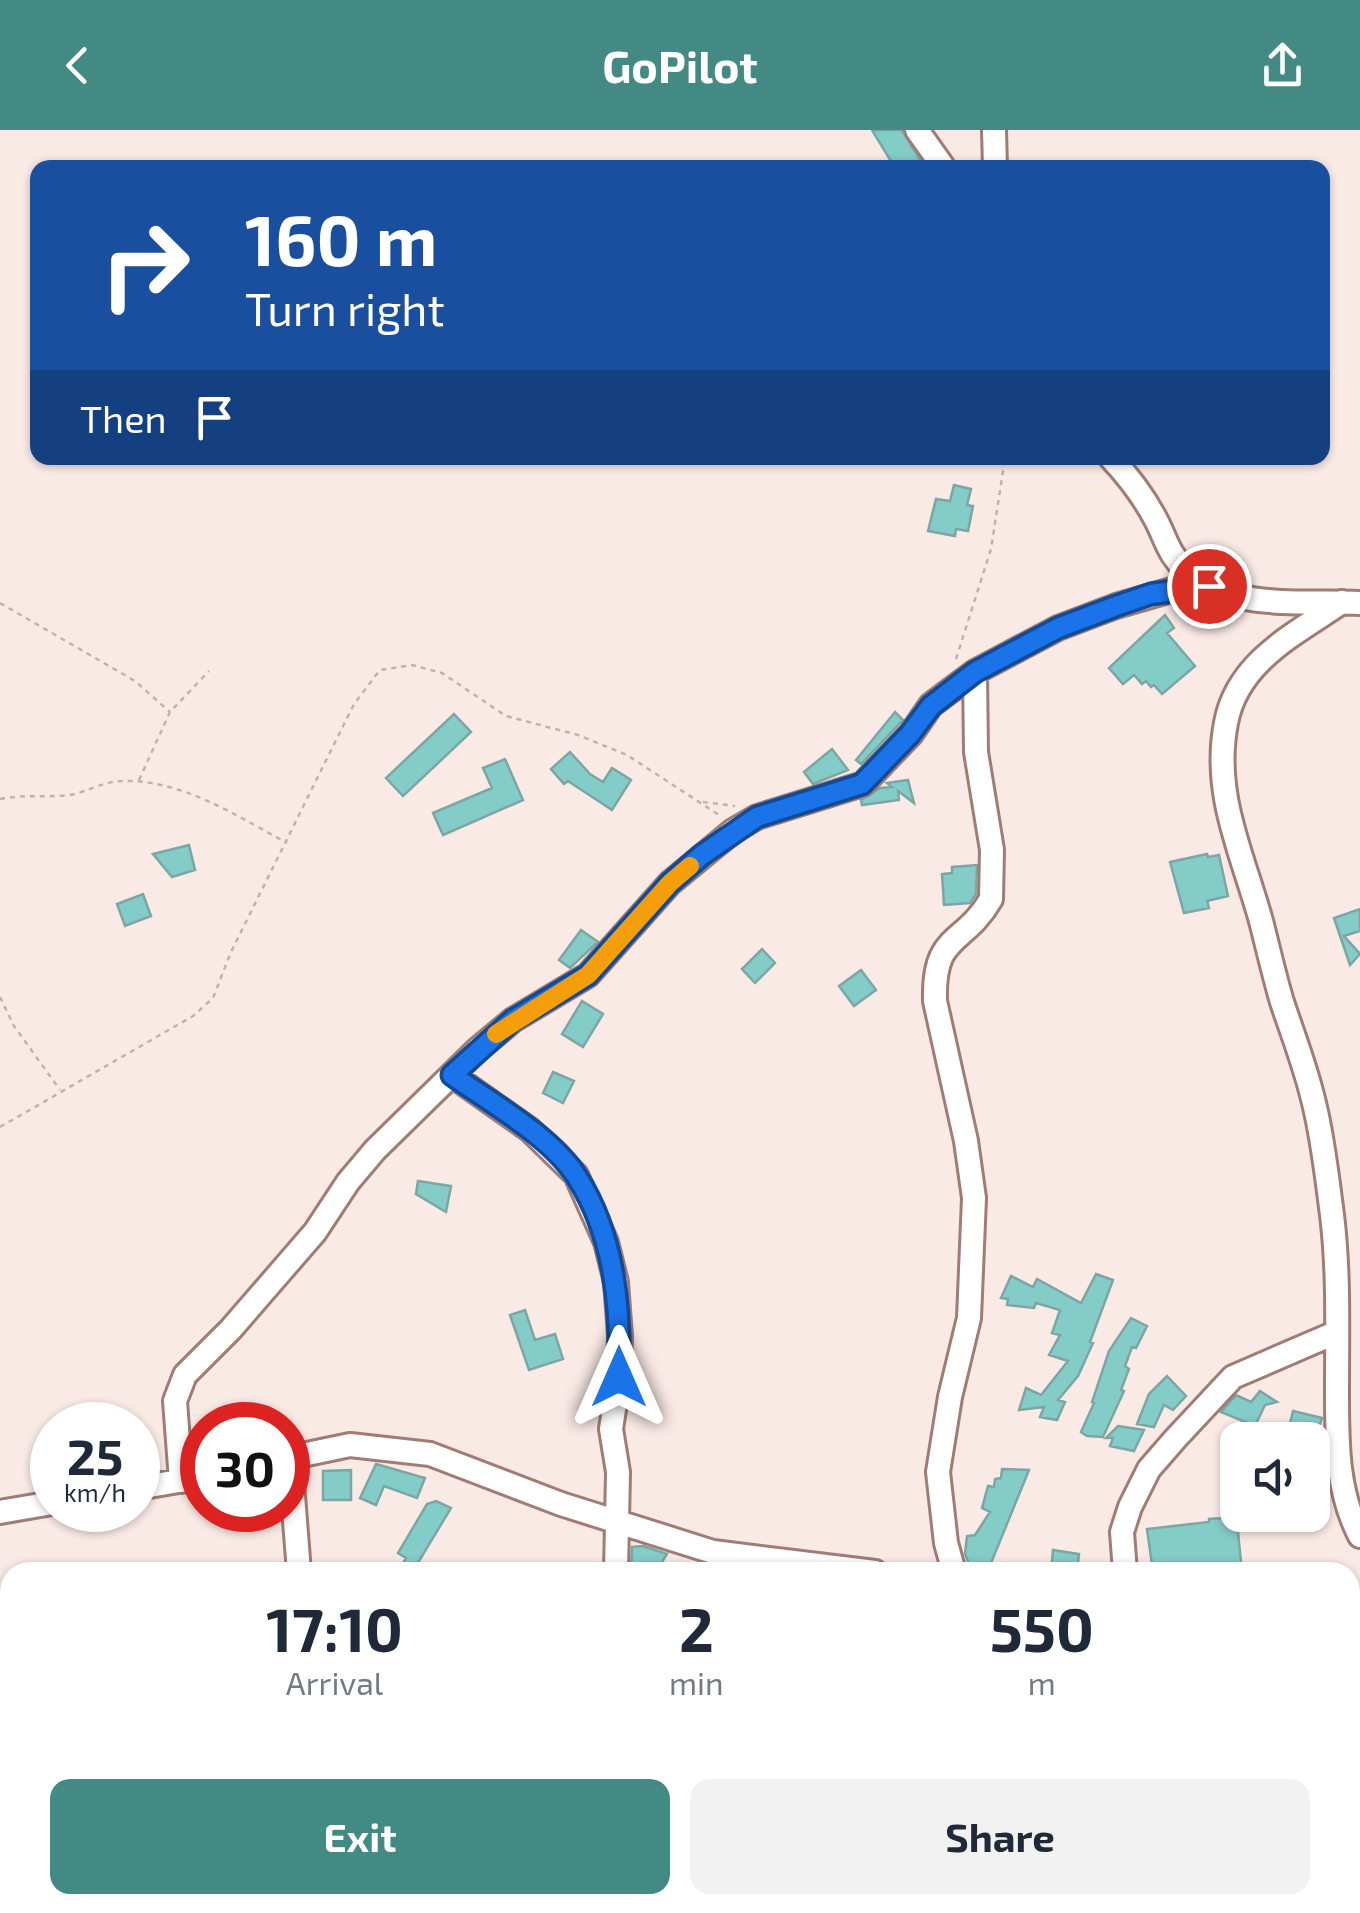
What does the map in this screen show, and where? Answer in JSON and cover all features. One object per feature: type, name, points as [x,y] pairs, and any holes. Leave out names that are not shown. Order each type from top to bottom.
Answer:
[{"type":"street","points":[[917,130],[938,160]]},
{"type":"street","points":[[994,130],[995,160]]},
{"type":"street","points":[[1118,465],[1143,496],[1175,557],[1209,586],[1271,602],[1351,602]]},
{"type":"street","points":[[180,1427],[174,1401],[186,1375],[274,1281],[375,1150],[513,1020],[588,975],[670,883],[733,831],[757,817],[862,784],[931,706],[954,687],[1058,628],[1151,594],[1209,586]]},
{"type":"street","points":[[1351,602],[1278,645],[1249,670],[1229,708],[1222,759],[1234,842],[1314,1104],[1336,1253],[1335,1333],[1342,1488],[1360,1536]]},
{"type":"street","points":[[951,1562],[938,1472],[947,1411],[969,1318],[974,1198],[966,1140],[938,1016],[935,978],[944,950],[991,899],[992,850],[976,752],[975,672]]},
{"type":"street","points":[[452,1075],[530,1130],[576,1175],[606,1242],[616,1282],[620,1336],[611,1429],[618,1472],[617,1562]]},
{"type":"street","points":[[1124,1562],[1122,1532],[1130,1508],[1149,1469],[1176,1438],[1233,1377],[1335,1333]]},
{"type":"street","points":[[310,1454],[350,1445],[430,1454],[619,1523],[713,1552],[794,1562]]},
{"type":"street","points":[[0,1512],[30,1507]]},
{"type":"street","points":[[296,1532],[299,1562]]},
{"type":"path","points":[[954,687],[954,666],[991,549],[1004,465]]},
{"type":"path","points":[[0,603],[135,681],[170,712]]},
{"type":"path","points":[[0,1128],[209,1003],[230,952],[354,704],[380,670],[398,665],[426,667],[458,682],[506,716],[578,735],[626,755],[709,806],[733,831]]},
{"type":"path","points":[[138,781],[170,712],[209,671]]},
{"type":"path","points":[[0,799],[72,795],[118,780],[138,781],[216,805],[287,843]]},
{"type":"path","points":[[0,997],[14,1026],[61,1091]]},
{"type":"building","points":[[872,130],[902,130],[920,160],[890,160]]},
{"type":"building","points":[[954,485],[971,489],[967,505],[973,506],[968,531],[956,529],[955,536],[928,531],[936,499],[950,501]]},
{"type":"building","points":[[1165,615],[1174,628],[1167,633],[1195,666],[1162,694],[1134,675],[1123,684],[1109,668]]},
{"type":"building","points":[[895,712],[903,720],[861,764],[856,760]]},
{"type":"building","points":[[454,714],[471,732],[403,796],[386,778]]},
{"type":"building","points":[[832,749],[848,770],[813,784],[804,772]]},
{"type":"building","points":[[570,752],[603,782],[612,768],[631,780],[612,810],[568,781],[564,784],[551,769]]},
{"type":"building","points":[[505,759],[523,800],[443,835],[433,813],[492,788],[483,768]]},
{"type":"building","points":[[908,780],[914,803],[898,791],[899,800],[862,805],[861,800],[880,788],[892,787],[887,783]]},
{"type":"building","points":[[189,845],[195,870],[172,877],[153,854]]},
{"type":"building","points":[[1219,855],[1228,896],[1207,901],[1209,908],[1184,913],[1170,862]]},
{"type":"building","points":[[977,865],[976,894],[970,903],[944,905],[942,874],[952,873],[952,867]]},
{"type":"building","points":[[143,894],[151,916],[125,926],[117,904]]},
{"type":"building","points":[[1360,909],[1360,931],[1344,936],[1360,954],[1350,965],[1334,918]]},
{"type":"building","points":[[581,930],[598,942],[570,968],[559,960]]},
{"type":"building","points":[[762,949],[775,963],[755,983],[742,969]]},
{"type":"building","points":[[861,970],[876,990],[854,1006],[839,986]]},
{"type":"building","points":[[582,1001],[603,1014],[583,1047],[562,1034]]},
{"type":"building","points":[[553,1072],[574,1081],[563,1103],[543,1093]]},
{"type":"building","points":[[418,1181],[451,1186],[446,1212],[416,1194]]},
{"type":"building","points":[[1096,1274],[1113,1280],[1078,1376],[1058,1400],[1065,1402],[1057,1420],[1040,1417],[1044,1407],[1019,1410],[1026,1388],[1041,1395],[1068,1361],[1049,1355],[1060,1335],[1052,1333],[1060,1310],[1036,1303],[1034,1308],[1007,1305],[1008,1299],[1001,1298],[1011,1276],[1033,1287],[1037,1279],[1081,1303]]},
{"type":"building","points":[[525,1310],[535,1340],[555,1334],[563,1359],[529,1370],[510,1315]]},
{"type":"building","points":[[1131,1318],[1147,1326],[1136,1348],[1132,1347],[1125,1366],[1129,1369],[1121,1390],[1124,1391],[1103,1437],[1087,1436],[1081,1432],[1109,1351]]},
{"type":"building","points":[[1167,1376],[1186,1396],[1173,1410],[1164,1405],[1154,1427],[1137,1424],[1149,1394]]},
{"type":"building","points":[[1260,1391],[1277,1402],[1265,1405],[1257,1422],[1245,1422],[1221,1412],[1236,1395],[1251,1402]]},
{"type":"building","points":[[1293,1411],[1322,1418],[1321,1422],[1290,1422]]},
{"type":"building","points":[[1118,1426],[1144,1430],[1134,1451],[1110,1446],[1113,1438],[1106,1438]]},
{"type":"building","points":[[376,1464],[425,1478],[417,1498],[384,1486],[376,1505],[360,1498]]},
{"type":"building","points":[[1002,1469],[1029,1470],[991,1562],[968,1562],[967,1536],[975,1535],[990,1512],[982,1508],[988,1486],[994,1487],[995,1479],[1001,1478]]},
{"type":"building","points":[[351,1470],[351,1500],[323,1500],[323,1471]]},
{"type":"building","points":[[436,1501],[451,1508],[418,1562],[404,1562],[406,1558],[398,1553],[427,1504]]},
{"type":"building","points":[[1220,1518],[1220,1532],[1238,1532],[1241,1562],[1152,1562],[1147,1529]]},
{"type":"building","points":[[643,1546],[667,1554],[662,1562],[631,1562],[632,1547]]},
{"type":"building","points":[[1053,1550],[1079,1554],[1078,1562],[1052,1562]]},
{"type":"slow traffic","points":[[496,1034],[588,975],[690,866]]},
{"type":"route","points":[[619,1377],[616,1282],[606,1242],[576,1175],[530,1130],[452,1075],[513,1020],[588,975],[670,883],[733,831],[757,817],[862,784],[887,761],[931,706],[975,672],[1058,628],[1116,606],[1182,587],[1209,586]]}]
